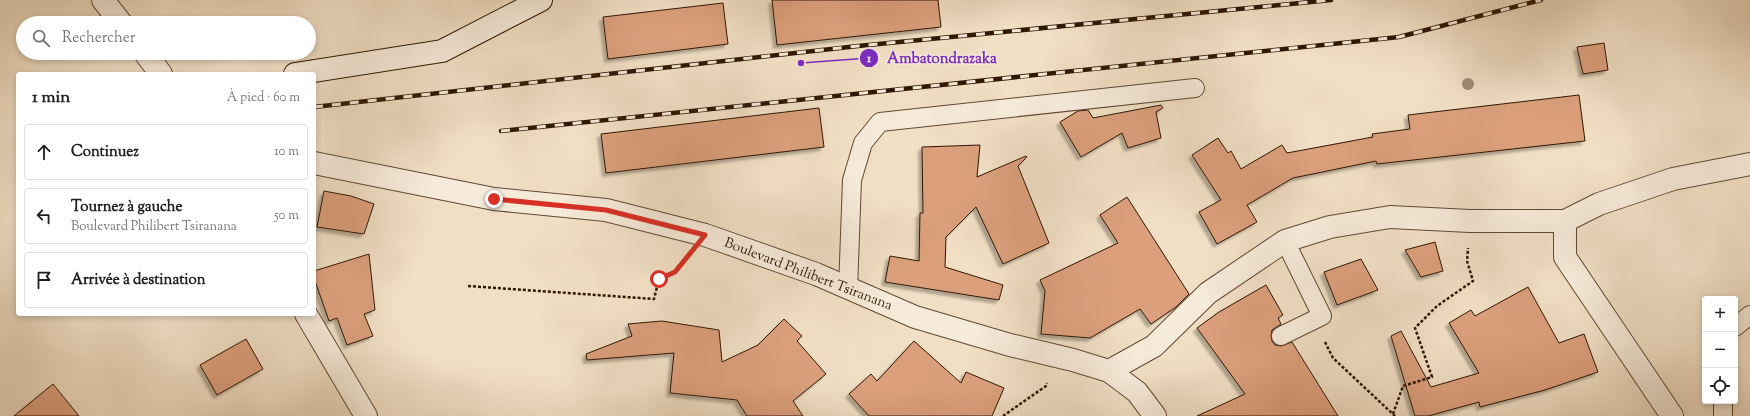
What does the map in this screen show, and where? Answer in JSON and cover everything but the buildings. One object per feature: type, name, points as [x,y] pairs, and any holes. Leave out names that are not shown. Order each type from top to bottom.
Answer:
[{"type":"street","points":[[103,0],[116,16]]},
{"type":"street","points":[[308,72],[442,51],[541,0]]},
{"type":"street","points":[[151,60],[160,72]]},
{"type":"street","name":"Boulevard Philibert Tsiranana","points":[[316,162],[494,199],[606,210],[705,235],[816,274],[915,317],[1010,345],[1057,356],[1109,371]]},
{"type":"street","points":[[1155,416],[1137,392],[1109,371],[1154,346],[1208,292],[1285,241],[1330,227],[1390,217],[1470,221],[1565,221],[1599,204],[1673,179],[1750,164]]},
{"type":"street","points":[[1565,221],[1565,256],[1672,416]]},
{"type":"street","points":[[307,316],[366,416]]},
{"type":"lane","points":[[848,288],[852,180],[863,143],[880,122],[1196,88]]},
{"type":"lane","points":[[1281,336],[1322,316],[1285,241]]},
{"type":"lane","points":[[1738,325],[1750,315]]},
{"type":"lane","points":[[1722,416],[1723,404]]},
{"type":"path","points":[[1315,320],[1333,358],[1394,415],[1403,386],[1432,377],[1415,328],[1437,306],[1473,281],[1467,261],[1470,221]]},
{"type":"path","points":[[468,286],[654,299],[659,279],[675,272],[705,235]]},
{"type":"path","points":[[1003,416],[1046,386],[1057,356]]},
{"type":"railway","points":[[316,107],[858,46],[1331,0]]},
{"type":"railway","points":[[501,131],[1399,37],[1541,0]]},
{"type":"place","name":"Ambatondrazaka","points":[[801,63]]},
{"type":"route","points":[[494,199],[606,210],[705,235],[675,272],[659,279]]}]
